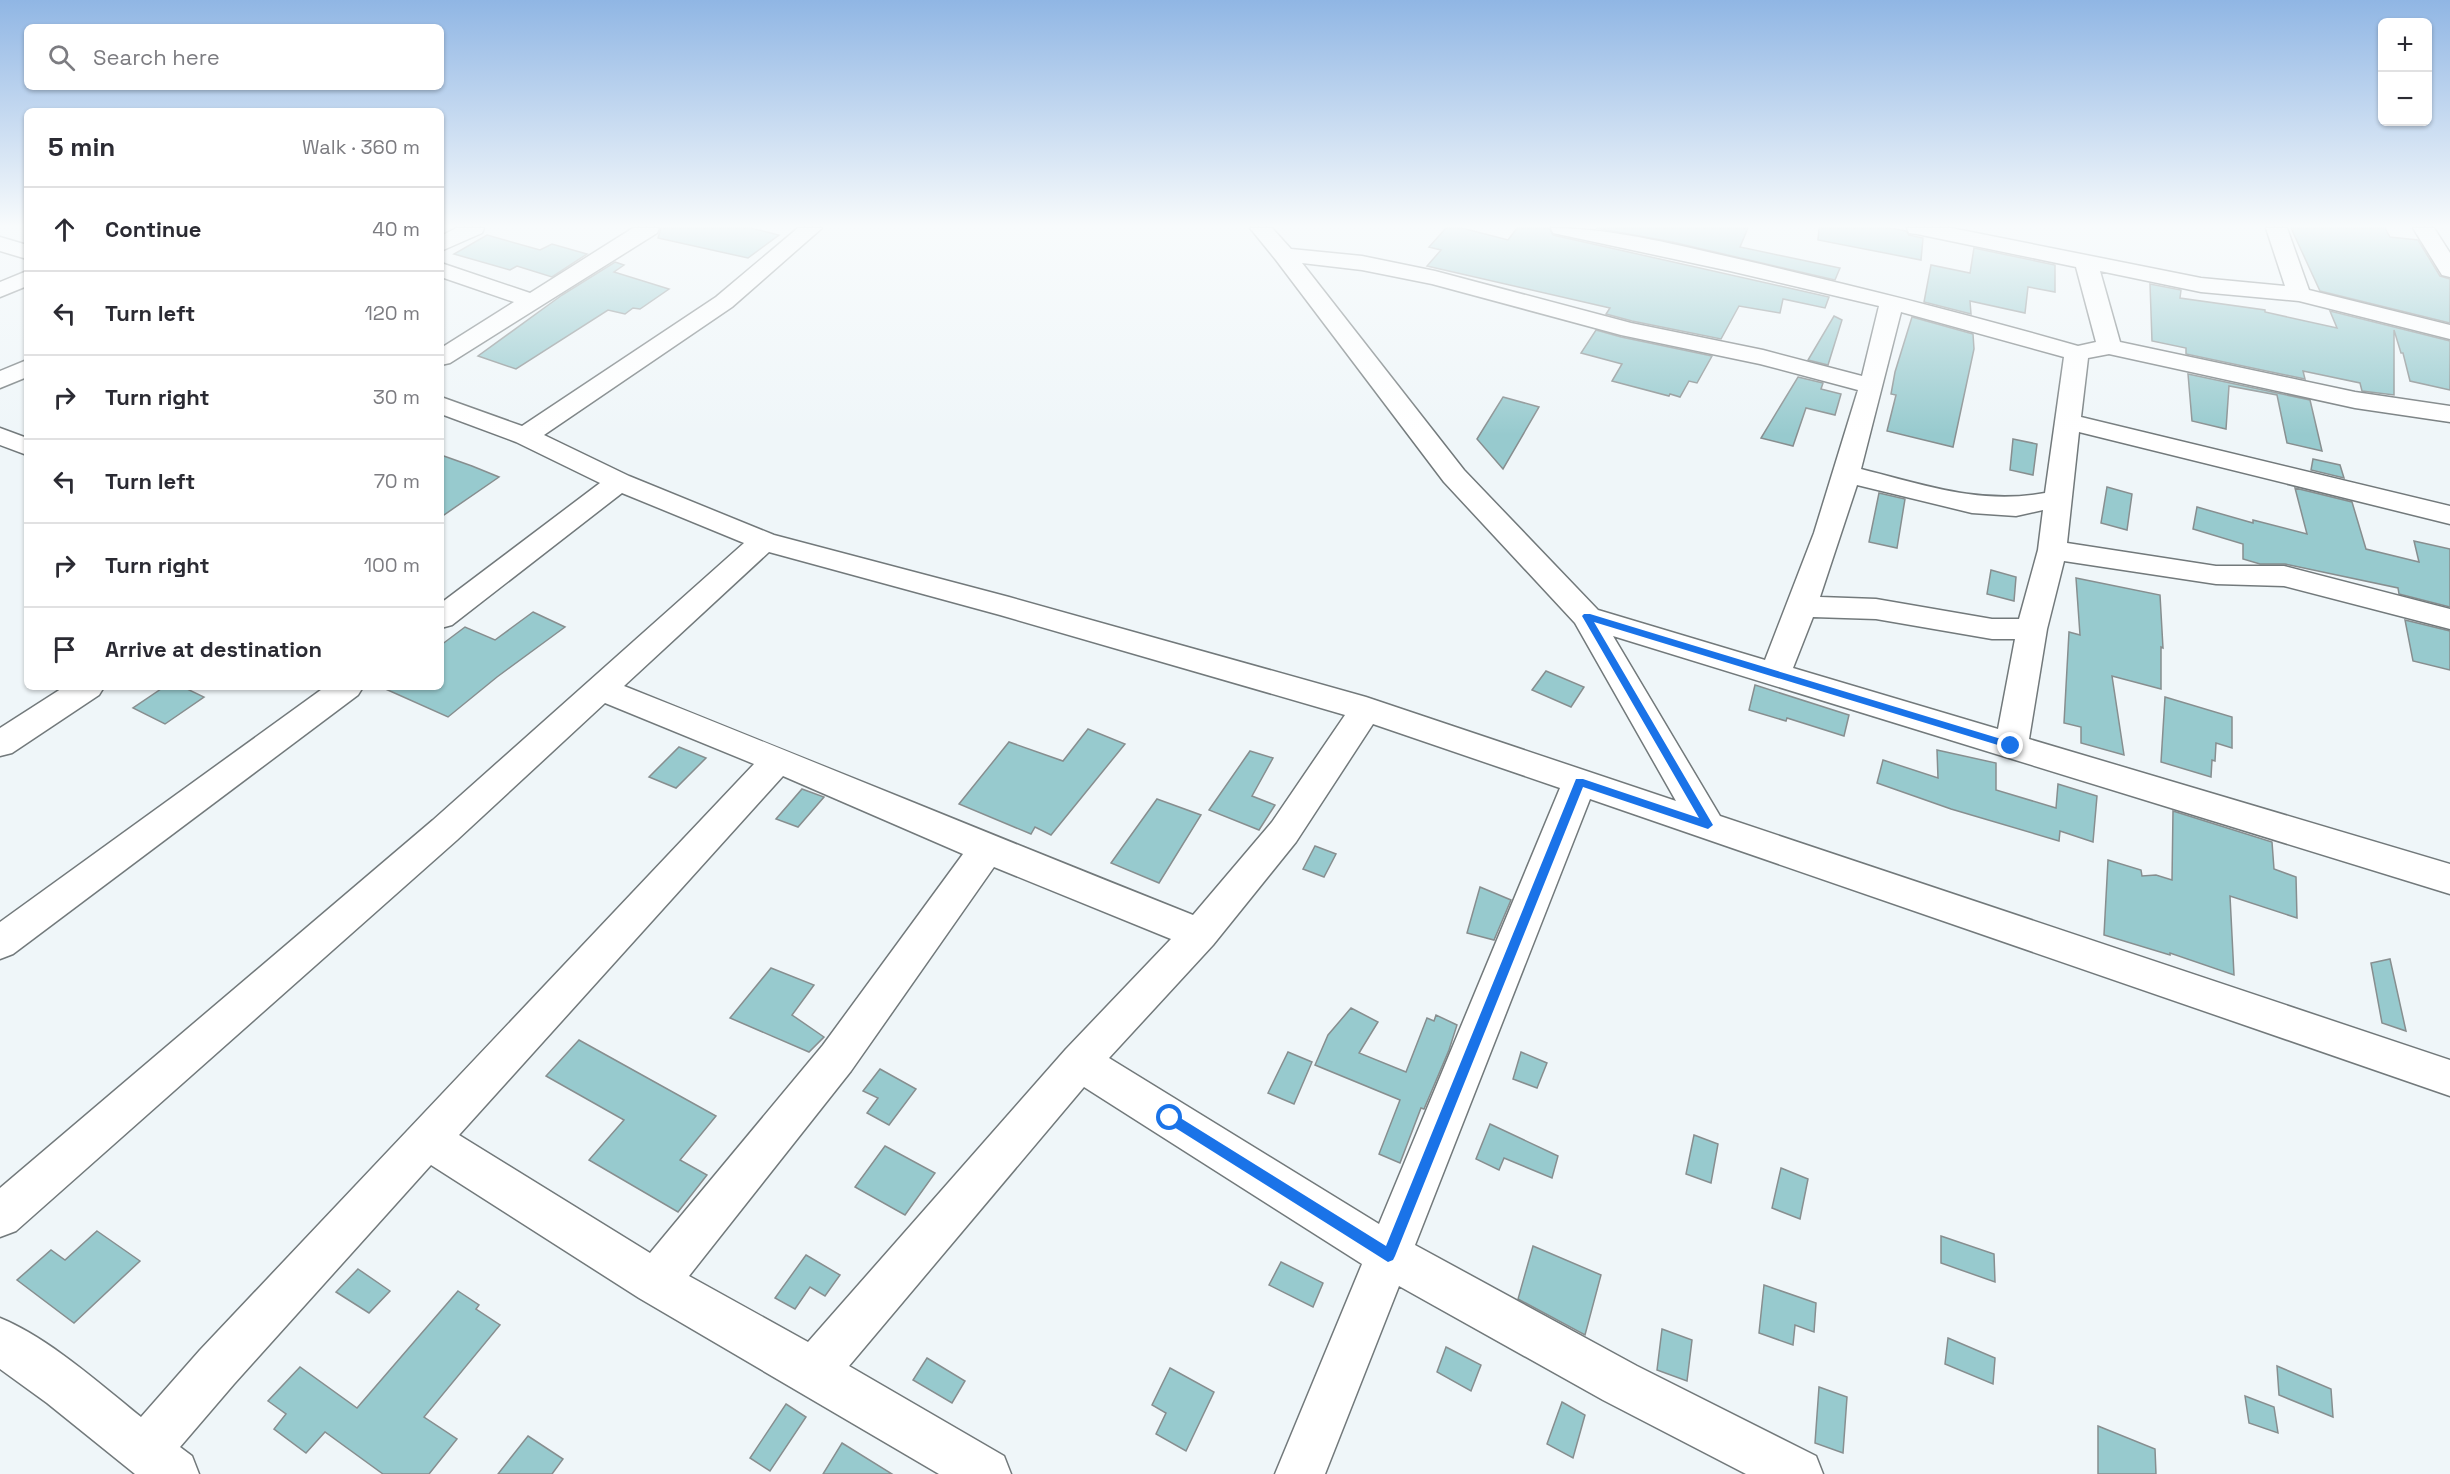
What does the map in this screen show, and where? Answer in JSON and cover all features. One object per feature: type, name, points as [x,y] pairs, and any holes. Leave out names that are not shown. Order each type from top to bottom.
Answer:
[{"type":"street","points":[[520,297],[532,301]]},
{"type":"street","points":[[444,356],[539,297]]},
{"type":"street","points":[[525,436],[730,297]]},
{"type":"street","points":[[1316,297],[1454,476],[1587,616],[1708,825]]},
{"type":"street","points":[[1503,297],[1629,330],[1763,357],[1871,386]]},
{"type":"street","points":[[1862,297],[1965,320],[2077,353],[2109,347],[2355,400],[2450,414]]},
{"type":"street","points":[[2095,297],[2109,347]]},
{"type":"street","points":[[2310,297],[2450,332]]},
{"type":"street","points":[[1775,674],[1803,607],[1847,474],[1881,354],[1891,304]]},
{"type":"street","points":[[2011,746],[2031,629],[2052,550],[2077,353]]},
{"type":"street","points":[[0,381],[24,369]]},
{"type":"street","points":[[444,406],[525,436],[619,482],[764,541],[1009,607],[1366,710],[2450,1078]]},
{"type":"street","points":[[2067,423],[2450,515]]},
{"type":"street","points":[[0,436],[24,446]]},
{"type":"street","points":[[1847,474],[1971,505],[2016,507],[2058,499]]},
{"type":"street","points":[[444,616],[619,482]]},
{"type":"street","points":[[0,1216],[437,837],[764,541]]},
{"type":"street","points":[[2052,550],[2216,575],[2284,576],[2450,619]]},
{"type":"street","points":[[1803,607],[1876,609],[1958,624],[2031,629]]},
{"type":"street","points":[[1587,616],[2450,879]]},
{"type":"street","points":[[601,689],[778,760],[987,849],[1200,934]]},
{"type":"street","points":[[0,744],[83,690]]},
{"type":"street","points":[[6,929],[343,690]]},
{"type":"street","points":[[813,1372],[1080,1062],[1200,934],[1284,832],[1366,710]]},
{"type":"street","points":[[0,1341],[64,1386],[160,1462],[224,1359],[778,760]]},
{"type":"street","points":[[1300,1474],[1580,782]]},
{"type":"street","points":[[655,1282],[837,1058],[987,849]]},
{"type":"street","points":[[1080,1062],[1388,1256],[1620,1383],[1798,1474]]},
{"type":"street","points":[[428,1139],[655,1282],[986,1474]]},
{"type":"building","points":[[560,297],[658,297],[640,309],[633,308],[625,314],[608,310],[516,369],[478,356]]},
{"type":"building","points":[[1561,297],[1829,297],[1825,308],[1783,299],[1780,313],[1739,306],[1721,339],[1606,314],[1610,308]]},
{"type":"building","points":[[1925,297],[2027,297],[2025,313],[1970,301],[1971,314],[1924,302]]},
{"type":"building","points":[[2150,297],[2180,297],[2265,310],[2265,312],[2337,328],[2330,311],[2450,341],[2450,390],[2410,381],[2394,330],[2394,395],[2362,391],[2360,383],[2303,371],[2305,379],[2186,354],[2186,348],[2152,341]]},
{"type":"building","points":[[2344,297],[2450,297],[2450,323]]},
{"type":"building","points":[[1834,316],[1842,320],[1828,365],[1808,360]]},
{"type":"building","points":[[1912,317],[1973,334],[1974,349],[1953,447],[1887,431],[1896,395],[1891,394],[1895,372]]},
{"type":"building","points":[[1596,330],[1712,356],[1697,383],[1689,381],[1680,397],[1670,394],[1669,396],[1612,381],[1622,364],[1581,353]]},
{"type":"building","points":[[2188,374],[2310,400],[2322,451],[2287,443],[2277,395],[2229,386],[2226,429],[2192,421]]},
{"type":"building","points":[[1798,377],[1823,383],[1821,389],[1841,394],[1835,415],[1806,408],[1793,446],[1761,438]]},
{"type":"building","points":[[1503,397],[1539,407],[1503,469],[1477,439]]},
{"type":"building","points":[[2013,439],[2037,444],[2033,475],[2010,470]]},
{"type":"building","points":[[444,456],[499,477],[444,515]]},
{"type":"building","points":[[2313,459],[2340,465],[2344,478],[2311,470]]},
{"type":"building","points":[[2107,487],[2132,494],[2127,530],[2101,523]]},
{"type":"building","points":[[2295,488],[2352,502],[2366,549],[2419,562],[2414,541],[2450,549],[2450,607],[2399,594],[2398,588],[2285,564],[2260,564],[2243,559],[2243,544],[2193,529],[2197,507],[2253,523],[2253,520],[2307,534]]},
{"type":"building","points":[[1879,493],[1905,499],[1897,548],[1869,542]]},
{"type":"building","points":[[1991,570],[2016,577],[2014,601],[1987,594]]},
{"type":"building","points":[[2076,578],[2160,595],[2163,648],[2161,647],[2161,689],[2112,676],[2124,755],[2081,743],[2081,727],[2064,723],[2069,632],[2080,635]]},
{"type":"building","points":[[533,612],[565,627],[497,677],[448,717],[388,690],[444,690],[444,643],[465,627],[495,640]]},
{"type":"building","points":[[2405,620],[2450,631],[2450,670],[2413,661]]},
{"type":"building","points":[[1546,671],[1584,687],[1571,707],[1532,690]]},
{"type":"building","points":[[1755,685],[1849,715],[1844,736],[1787,718],[1786,721],[1749,710]]},
{"type":"building","points":[[160,690],[189,690],[204,697],[165,724],[133,708]]},
{"type":"building","points":[[2165,697],[2232,717],[2232,748],[2216,743],[2211,777],[2161,762]]},
{"type":"building","points":[[1088,729],[1125,744],[1051,835],[1035,827],[1031,834],[959,804],[1009,742],[1063,761]]},
{"type":"building","points":[[679,747],[706,758],[676,788],[649,777]]},
{"type":"building","points":[[1937,750],[1996,763],[1996,790],[2056,808],[2058,784],[2097,796],[2093,842],[2060,831],[2059,841],[1951,809],[1877,783],[1883,760],[1938,778]]},
{"type":"building","points":[[1250,751],[1273,758],[1252,796],[1275,805],[1259,830],[1209,810]]},
{"type":"building","points":[[802,789],[824,797],[798,827],[776,819]]},
{"type":"building","points":[[1157,799],[1201,815],[1159,883],[1111,863]]},
{"type":"building","points":[[2173,811],[2272,842],[2274,869],[2296,877],[2297,918],[2230,896],[2234,975],[2170,953],[2170,955],[2104,935],[2108,860],[2141,870],[2142,876],[2156,875],[2172,880]]},
{"type":"building","points":[[1315,846],[1336,854],[1324,877],[1303,869]]},
{"type":"building","points":[[1480,887],[1511,900],[1494,940],[1467,933]]},
{"type":"building","points":[[2390,959],[2406,1031],[2382,1023],[2371,963]]},
{"type":"building","points":[[771,968],[814,985],[792,1015],[824,1037],[809,1052],[730,1018]]},
{"type":"building","points":[[1351,1008],[1378,1022],[1359,1053],[1406,1072],[1427,1018],[1434,1021],[1436,1015],[1457,1025],[1449,1050],[1424,1109],[1421,1108],[1400,1163],[1379,1154],[1400,1100],[1315,1065],[1328,1035]]},
{"type":"building","points":[[579,1040],[716,1116],[680,1160],[707,1175],[678,1212],[589,1160],[624,1120],[546,1076]]},
{"type":"building","points":[[1288,1052],[1312,1062],[1294,1104],[1268,1093]]},
{"type":"building","points":[[1521,1052],[1547,1063],[1537,1088],[1513,1079]]},
{"type":"building","points":[[880,1069],[916,1089],[889,1125],[867,1113],[878,1098],[863,1091]]},
{"type":"building","points":[[1490,1124],[1558,1156],[1552,1178],[1504,1158],[1499,1170],[1476,1159]]},
{"type":"building","points":[[1694,1135],[1718,1144],[1711,1183],[1686,1174]]},
{"type":"building","points":[[885,1146],[935,1173],[905,1215],[855,1187]]},
{"type":"building","points":[[1781,1168],[1808,1179],[1800,1219],[1772,1208]]},
{"type":"building","points":[[97,1231],[140,1261],[74,1323],[17,1280],[51,1250],[65,1260]]},
{"type":"building","points":[[1941,1236],[1994,1254],[1995,1282],[1941,1263]]},
{"type":"building","points":[[1533,1246],[1601,1275],[1585,1335],[1518,1299]]},
{"type":"building","points":[[806,1255],[840,1275],[825,1296],[810,1287],[795,1309],[775,1298]]},
{"type":"building","points":[[1281,1262],[1323,1283],[1313,1307],[1269,1285]]},
{"type":"building","points":[[358,1269],[390,1291],[369,1313],[336,1292]]},
{"type":"building","points":[[1764,1285],[1816,1303],[1814,1332],[1795,1325],[1793,1345],[1759,1333]]},
{"type":"building","points":[[458,1291],[479,1305],[476,1309],[500,1325],[424,1417],[457,1439],[429,1474],[383,1474],[325,1432],[306,1453],[274,1429],[286,1414],[268,1401],[300,1367],[357,1408]]},
{"type":"building","points":[[1662,1329],[1692,1340],[1687,1381],[1657,1370]]},
{"type":"building","points":[[1948,1338],[1995,1358],[1993,1384],[1945,1364]]},
{"type":"building","points":[[1446,1347],[1481,1365],[1471,1391],[1437,1372]]},
{"type":"building","points":[[927,1358],[965,1381],[952,1403],[913,1380]]},
{"type":"building","points":[[2277,1366],[2331,1389],[2333,1417],[2279,1395]]},
{"type":"building","points":[[1170,1368],[1214,1392],[1186,1451],[1156,1434],[1166,1413],[1152,1405]]},
{"type":"building","points":[[1819,1387],[1847,1397],[1843,1453],[1815,1443]]},
{"type":"building","points":[[2245,1396],[2274,1407],[2278,1433],[2249,1423]]},
{"type":"building","points":[[1562,1402],[1585,1415],[1573,1458],[1547,1444]]},
{"type":"building","points":[[786,1404],[806,1417],[770,1471],[750,1458]]},
{"type":"building","points":[[2098,1426],[2155,1449],[2156,1474],[2098,1474]]},
{"type":"building","points":[[528,1436],[563,1459],[552,1474],[498,1474]]},
{"type":"building","points":[[842,1443],[892,1474],[823,1474]]},
{"type":"route","points":[[1170,1118],[1388,1256],[1580,782],[1708,825],[1587,616],[2011,746]]}]
